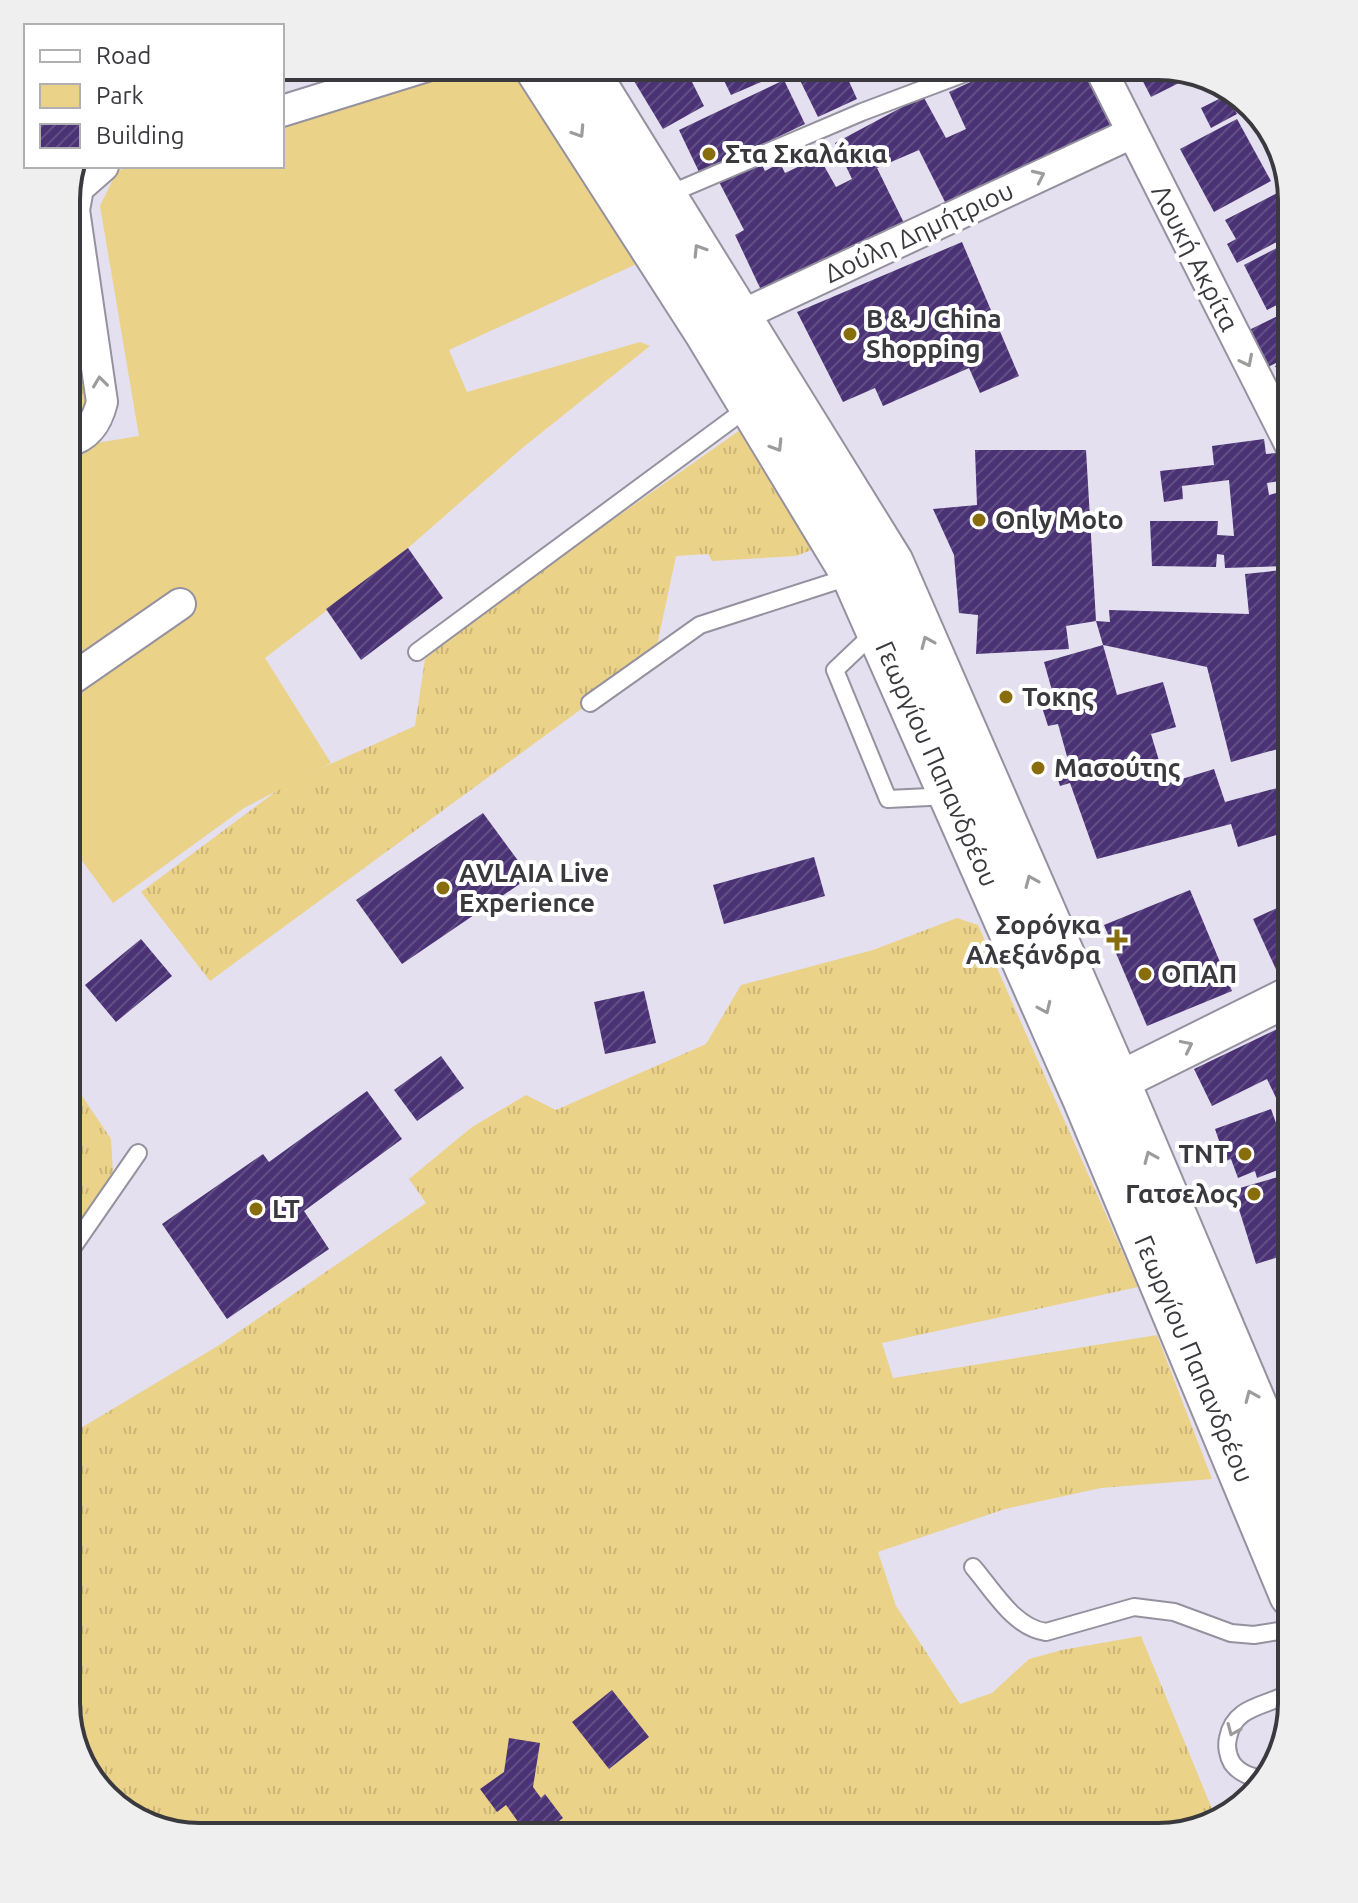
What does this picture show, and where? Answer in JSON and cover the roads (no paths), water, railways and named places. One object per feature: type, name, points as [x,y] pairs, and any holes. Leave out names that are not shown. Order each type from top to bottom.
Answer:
[{"type":"main road","name":"Γεωργίου Παπανδρέου","points":[[546,80],[724,324],[891,563],[1101,1089],[1278,1558]]},
{"type":"main road","name":"Γεωργίου Παπανδρέου","points":[[592,80],[665,196],[724,324],[751,405],[854,575],[951,796],[1101,1089],[1278,1464]]},
{"type":"street","points":[[284,110],[382,80]]},
{"type":"street","name":"Λουκή Ακρίτα","points":[[1106,80],[1278,420]]},
{"type":"street","name":"Δούλη Δημήτριου","points":[[724,324],[1132,133]]},
{"type":"street","points":[[81,185],[101,168]]},
{"type":"street","points":[[80,251],[102,402],[91,429],[80,437]]},
{"type":"street","points":[[80,673],[180,604]]},
{"type":"street","points":[[1101,1089],[1278,1002]]},
{"type":"lane","points":[[665,196],[862,112],[947,80]]},
{"type":"lane","points":[[417,652],[751,405]]},
{"type":"lane","points":[[590,703],[700,625],[854,575]]},
{"type":"lane","points":[[878,629],[835,670],[888,799],[951,796]]},
{"type":"lane","points":[[80,1237],[138,1153]]},
{"type":"lane","points":[[973,1567],[1021,1623],[1037,1631],[1046,1632],[1134,1607],[1174,1612],[1231,1633],[1254,1635],[1278,1631]]},
{"type":"lane","points":[[1253,1776],[1233,1764],[1227,1750],[1229,1734],[1235,1721],[1246,1710],[1278,1697]]},
{"type":"place","name":"Στα Σκαλάκια","points":[[709,154]]},
{"type":"place","name":"B & J China Shopping","points":[[850,334]]},
{"type":"place","name":"Only Moto","points":[[979,520]]},
{"type":"place","name":"Τοκης","points":[[1006,697]]},
{"type":"place","name":"Μασούτης","points":[[1038,768]]},
{"type":"place","name":"AVLAIA Live Experience","points":[[443,888]]},
{"type":"place","name":"Σορόγκα Αλεξάνδρα","points":[[1117,940]]},
{"type":"place","name":"ΟΠΑΠ","points":[[1145,974]]},
{"type":"place","name":"TNT","points":[[1245,1154]]},
{"type":"place","name":"Γατσελος","points":[[1254,1194]]},
{"type":"place","name":"LT","points":[[256,1209]]}]
